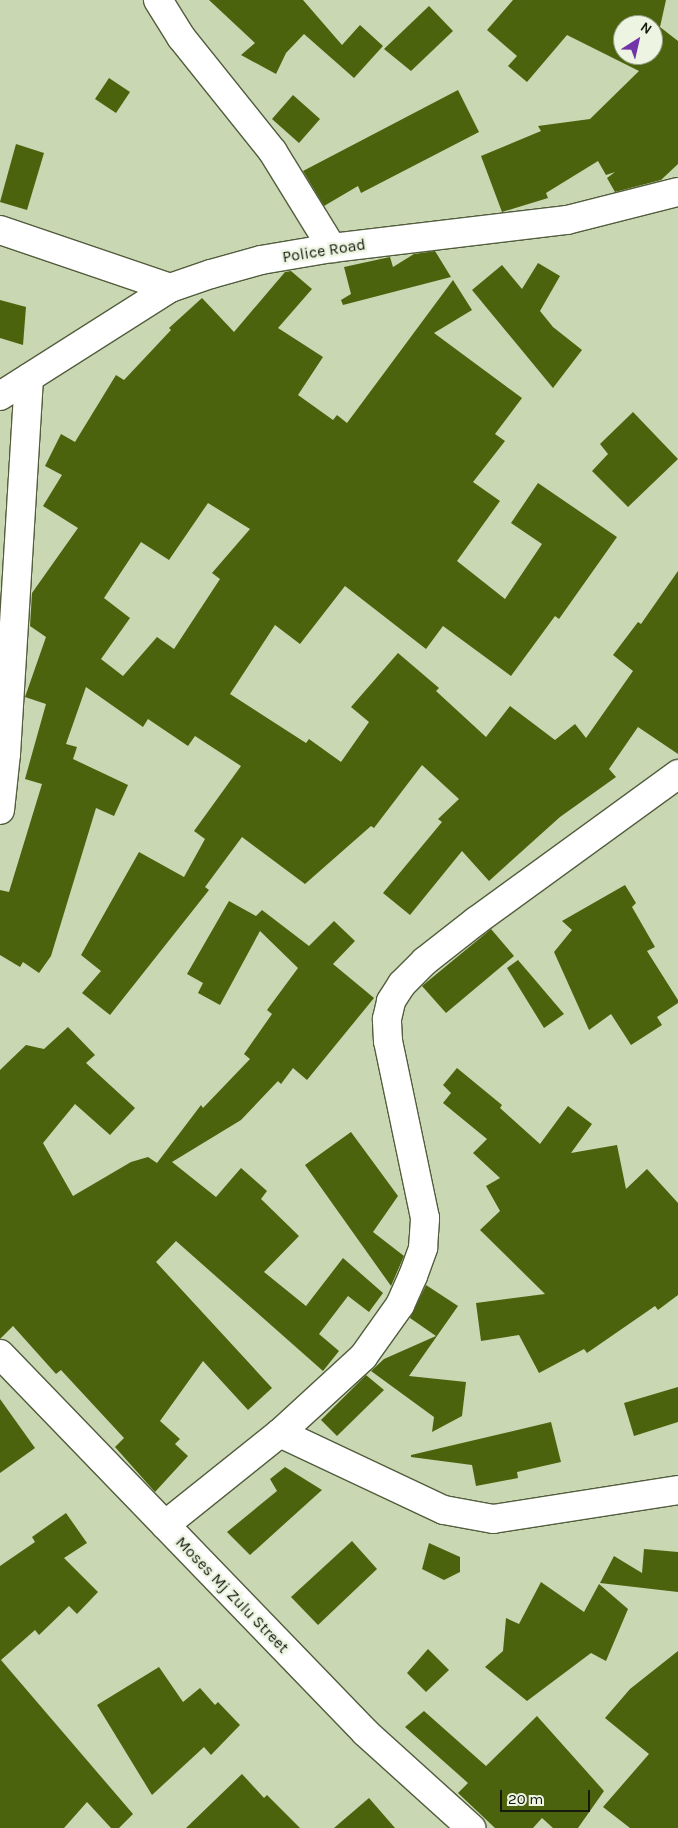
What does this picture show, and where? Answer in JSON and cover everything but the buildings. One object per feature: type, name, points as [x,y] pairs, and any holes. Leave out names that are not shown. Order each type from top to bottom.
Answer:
[{"type":"street","points":[[158,0],[181,37],[273,152],[332,248]]},
{"type":"street","name":"Police Road","points":[[0,396],[170,288],[261,260],[332,248],[567,220],[678,192]]},
{"type":"street","points":[[0,230],[170,288]]},
{"type":"street","points":[[0,810],[6,754],[29,378]]},
{"type":"street","points":[[165,1525],[280,1433],[363,1358],[400,1305],[423,1248],[424,1218],[420,1188],[388,1041],[386,1019],[391,1001],[402,984],[432,955],[678,774]]},
{"type":"street","name":"Moses Mj Zulu Street","points":[[0,1354],[366,1733],[471,1828]]},
{"type":"street","points":[[280,1433],[444,1510],[493,1519],[678,1490]]}]
